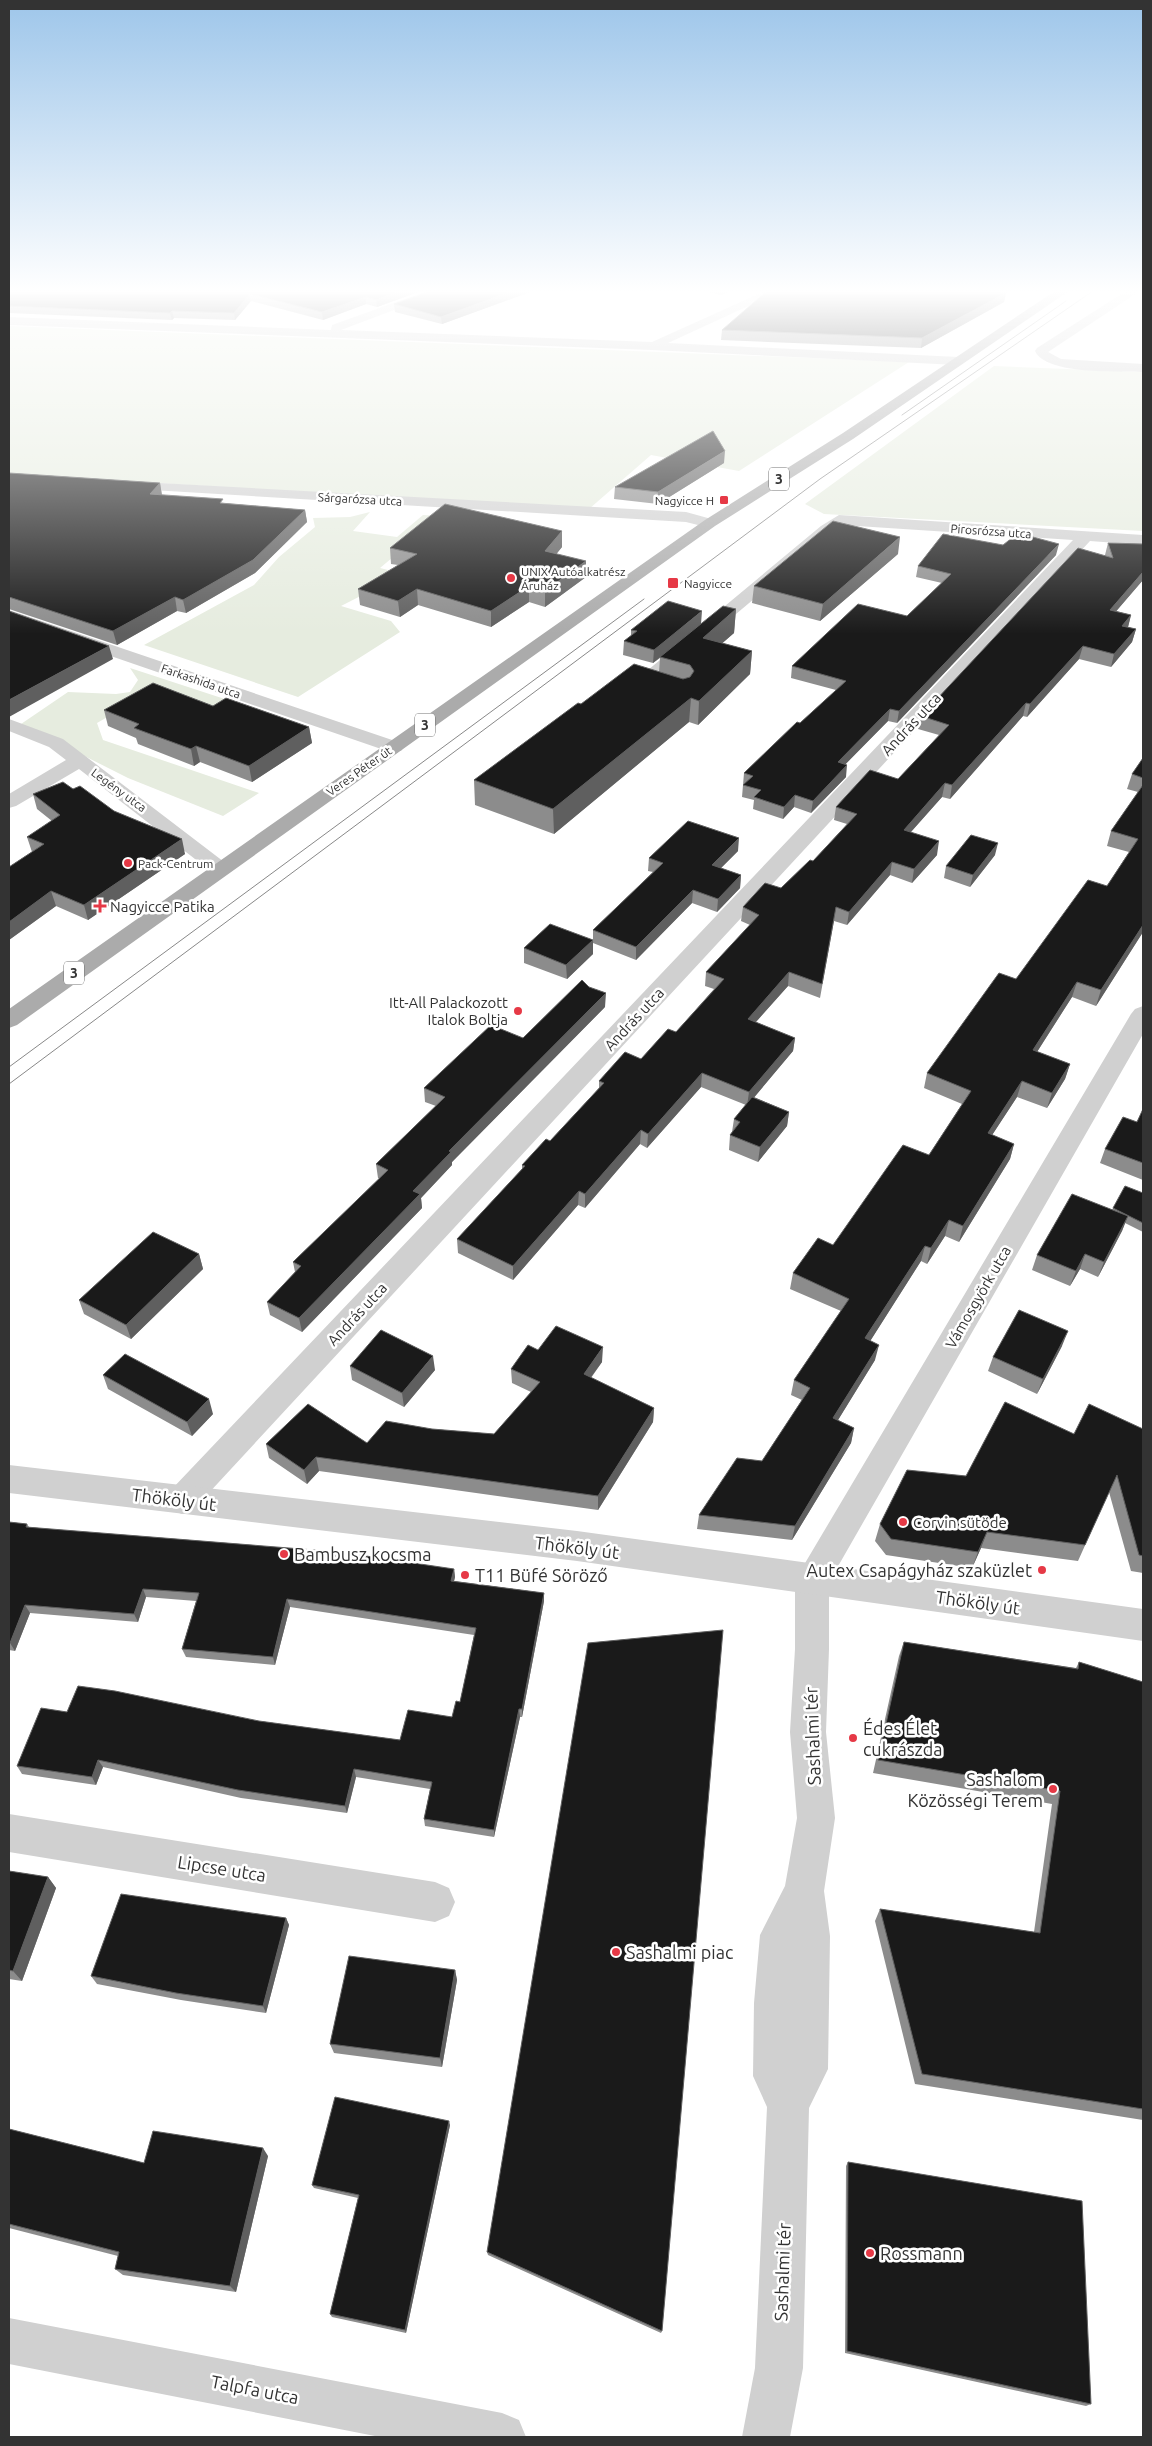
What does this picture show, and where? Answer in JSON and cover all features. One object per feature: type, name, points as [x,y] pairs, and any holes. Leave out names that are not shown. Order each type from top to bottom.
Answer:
[{"type":"main road","name":"3","points":[[710,523],[893,405]]},
{"type":"main road","name":"Veres Péter út","points":[[9,1020],[710,523]]},
{"type":"street","name":"Sárgarózsa utca","points":[[106,484],[686,517],[710,523]]},
{"type":"street","name":"Pirosrózsa utca","points":[[674,693],[642,684],[826,529],[840,520],[1143,540]]},
{"type":"street","name":"András utca","points":[[182,1500],[1086,537]]},
{"type":"street","name":"Farkashida utca","points":[[9,615],[394,747]]},
{"type":"street","name":"Legény utca","points":[[9,725],[56,744],[221,868]]},
{"type":"street","points":[[9,802],[79,761]]},
{"type":"street","name":"Vámosgyörk utca","points":[[812,1580],[1143,1014]]},
{"type":"street","name":"Thököly út","points":[[9,1478],[578,1546],[1143,1625]]},
{"type":"street","name":"Sashalmi tér","points":[[766,2437],[779,2368],[788,2105],[807,2069],[810,1936],[804,1891],[816,1818],[808,1732],[812,1580]]},
{"type":"street","name":"Lipcse utca","points":[[9,1833],[435,1902]]},
{"type":"street","name":"Talpfa utca","points":[[9,2341],[502,2437]]},
{"type":"shaded area","points":[[9,405],[842,405],[739,471],[651,455],[589,509],[9,474]]},
{"type":"shaded area","points":[[940,405],[1143,405],[1143,531],[824,514],[805,504]]},
{"type":"shaded area","points":[[370,512],[353,531],[397,537],[423,515],[442,516],[380,568],[470,590],[392,580],[341,606],[391,621],[400,632],[298,697],[144,645],[254,585],[279,557],[315,527],[313,518],[350,517]]},
{"type":"shaded area","points":[[130,668],[298,723],[132,703],[97,723],[103,740],[259,793],[223,816],[128,778],[21,724],[68,692],[116,694],[130,692],[138,680]]},
{"type":"building","points":[[713,431],[725,451],[658,492],[615,487]]},
{"type":"building","points":[[9,473],[160,483],[150,494],[223,499],[220,503],[305,510],[253,560],[183,600],[175,597],[113,631],[9,597]]},
{"type":"building","points":[[445,504],[562,531],[545,551],[586,561],[545,591],[529,586],[491,611],[417,589],[398,601],[358,589],[417,554],[390,548]]},
{"type":"building","points":[[833,521],[900,537],[823,604],[754,586]]},
{"type":"building","points":[[1018,533],[1059,544],[899,711],[890,709],[838,762],[847,765],[813,801],[795,795],[784,807],[754,797],[761,790],[743,785],[753,776],[744,773],[797,722],[800,723],[846,681],[792,666],[858,604],[907,616],[951,574],[918,566],[943,534],[1003,545]]},
{"type":"building","points":[[1108,543],[1143,544],[1143,572],[1110,610],[1131,615],[1122,626],[1136,629],[1114,654],[1083,646],[1030,704],[1026,703],[952,785],[945,783],[904,830],[939,841],[914,869],[892,862],[849,912],[836,907],[822,984],[789,972],[748,1019],[795,1038],[749,1092],[702,1073],[648,1134],[641,1130],[585,1194],[579,1191],[513,1266],[457,1239],[525,1166],[522,1165],[546,1139],[550,1141],[604,1083],[599,1081],[625,1052],[641,1059],[668,1029],[676,1032],[724,979],[706,972],[759,915],[743,907],[765,883],[781,888],[810,860],[813,861],[857,814],[836,807],[870,770],[898,779],[949,725],[921,716],[1078,548],[1113,558]]},
{"type":"building","points":[[668,601],[702,611],[654,650],[624,641],[637,631],[631,630]]},
{"type":"building","points":[[723,606],[736,609],[703,638],[752,651],[699,701],[691,698],[553,809],[474,780],[634,664],[683,679],[690,677],[694,671],[690,665],[660,657]]},
{"type":"building","points":[[9,611],[109,646],[9,700]]},
{"type":"building","points":[[153,683],[213,706],[226,698],[309,727],[249,766],[196,746],[191,749],[134,728],[139,724],[104,710]]},
{"type":"building","points":[[1143,758],[1143,778],[1132,774]]},
{"type":"building","points":[[63,782],[73,789],[80,786],[114,811],[182,839],[84,905],[51,891],[9,922],[9,867],[44,844],[27,837],[60,815],[33,794]]},
{"type":"building","points":[[1143,785],[1143,925],[1101,990],[1077,982],[1033,1050],[1070,1064],[1052,1093],[1022,1081],[988,1133],[1014,1144],[963,1226],[949,1220],[931,1248],[925,1246],[865,1338],[879,1345],[833,1418],[854,1428],[795,1526],[699,1515],[737,1458],[762,1461],[810,1388],[794,1380],[849,1299],[793,1273],[818,1238],[833,1245],[903,1145],[929,1155],[971,1091],[927,1073],[999,973],[1016,979],[1088,880],[1107,886],[1138,839],[1111,831]]},
{"type":"building","points":[[688,821],[739,838],[712,865],[741,875],[718,899],[693,890],[636,947],[593,930],[663,863],[649,858]]},
{"type":"building","points":[[971,835],[998,843],[973,875],[946,866]]},
{"type":"building","points":[[550,924],[593,940],[566,965],[524,948]]},
{"type":"building","points":[[582,980],[589,987],[606,993],[449,1151],[451,1152],[413,1191],[420,1194],[299,1318],[267,1302],[301,1266],[293,1262],[388,1170],[376,1164],[445,1097],[424,1088],[491,1025],[523,1038]]},
{"type":"building","points":[[752,1097],[789,1112],[760,1147],[730,1135],[740,1122],[734,1119]]},
{"type":"building","points":[[1143,1109],[1143,1163],[1105,1149],[1123,1117],[1137,1122]]},
{"type":"building","points":[[1125,1186],[1143,1193],[1143,1223],[1113,1208]]},
{"type":"building","points":[[1072,1194],[1128,1216],[1104,1262],[1085,1254],[1076,1271],[1037,1255]]},
{"type":"building","points":[[153,1232],[199,1254],[126,1325],[79,1300]]},
{"type":"building","points":[[1019,1310],[1068,1331],[1043,1379],[993,1357]]},
{"type":"building","points":[[556,1326],[603,1347],[584,1374],[654,1408],[598,1496],[316,1457],[304,1470],[266,1444],[308,1404],[367,1443],[386,1421],[432,1429],[494,1434],[540,1382],[511,1369],[528,1345],[538,1350]]},
{"type":"building","points":[[381,1330],[433,1356],[402,1393],[350,1366]]},
{"type":"building","points":[[125,1354],[209,1399],[187,1422],[103,1375]]},
{"type":"building","points":[[1005,1402],[1074,1434],[1089,1404],[1143,1429],[1143,1556],[1139,1555],[1117,1475],[1085,1545],[987,1532],[978,1552],[891,1539],[880,1524],[907,1470],[966,1476]]},
{"type":"building","points":[[9,1522],[27,1524],[26,1527],[339,1552],[454,1569],[451,1581],[544,1593],[522,1709],[519,1709],[494,1830],[424,1819],[432,1782],[354,1769],[345,1806],[238,1790],[98,1760],[92,1777],[17,1766],[41,1708],[67,1712],[78,1686],[115,1691],[259,1721],[400,1740],[408,1710],[452,1717],[456,1701],[460,1702],[476,1628],[287,1599],[273,1657],[182,1649],[199,1593],[143,1589],[134,1614],[25,1605],[9,1643]]},
{"type":"building","name":"Sashalmi piac","points":[[723,1630],[662,2331],[487,2252],[588,1643]]},
{"type":"building","points":[[904,1642],[1078,1669],[1079,1662],[1143,1682],[1143,2109],[922,2074],[880,1909],[1040,1933],[1060,1791],[878,1760]]},
{"type":"building","points":[[9,1871],[48,1877],[13,1971],[9,1970]]},
{"type":"building","points":[[121,1894],[286,1918],[263,2006],[176,1993],[91,1976]]},
{"type":"building","points":[[349,1956],[455,1970],[440,2058],[330,2044]]},
{"type":"building","points":[[335,2097],[449,2121],[405,2330],[330,2314],[359,2195],[312,2185]]},
{"type":"building","points":[[9,2129],[144,2163],[153,2131],[263,2148],[230,2286],[115,2269],[119,2252],[9,2224]]},
{"type":"building","points":[[848,2162],[1082,2201],[1091,2404],[847,2351]]},
{"type":"tram line","points":[[902,415],[916,405]]},
{"type":"tram line","points":[[9,1084],[820,479],[927,405]]},
{"type":"tram line","points":[[9,1067],[644,599]]},
{"type":"place","name":"Nagyicce H","points":[[724,500]]},
{"type":"place","name":"UNIX Autóalkatrész Áruház","points":[[511,578]]},
{"type":"place","name":"Nagyicce","points":[[673,583]]},
{"type":"place","name":"Pack-Centrum","points":[[128,863]]},
{"type":"place","name":"Nagyicce Patika","points":[[100,906]]},
{"type":"place","name":"Itt-All Palackozott Italok Boltja","points":[[518,1011]]},
{"type":"place","name":"Corvin sütöde","points":[[903,1522]]},
{"type":"place","name":"Bambusz kocsma","points":[[284,1554]]},
{"type":"place","name":"Autex Csapágyház szaküzlet","points":[[1042,1570]]},
{"type":"place","name":"T11 Büfé Söröző","points":[[465,1575]]},
{"type":"place","name":"Édes Élet cukrászda","points":[[853,1738]]},
{"type":"place","name":"Sashalom Közösségi Terem","points":[[1053,1789]]},
{"type":"place","name":"Sashalmi piac","points":[[616,1952]]},
{"type":"place","name":"Rossmann","points":[[870,2253]]}]
